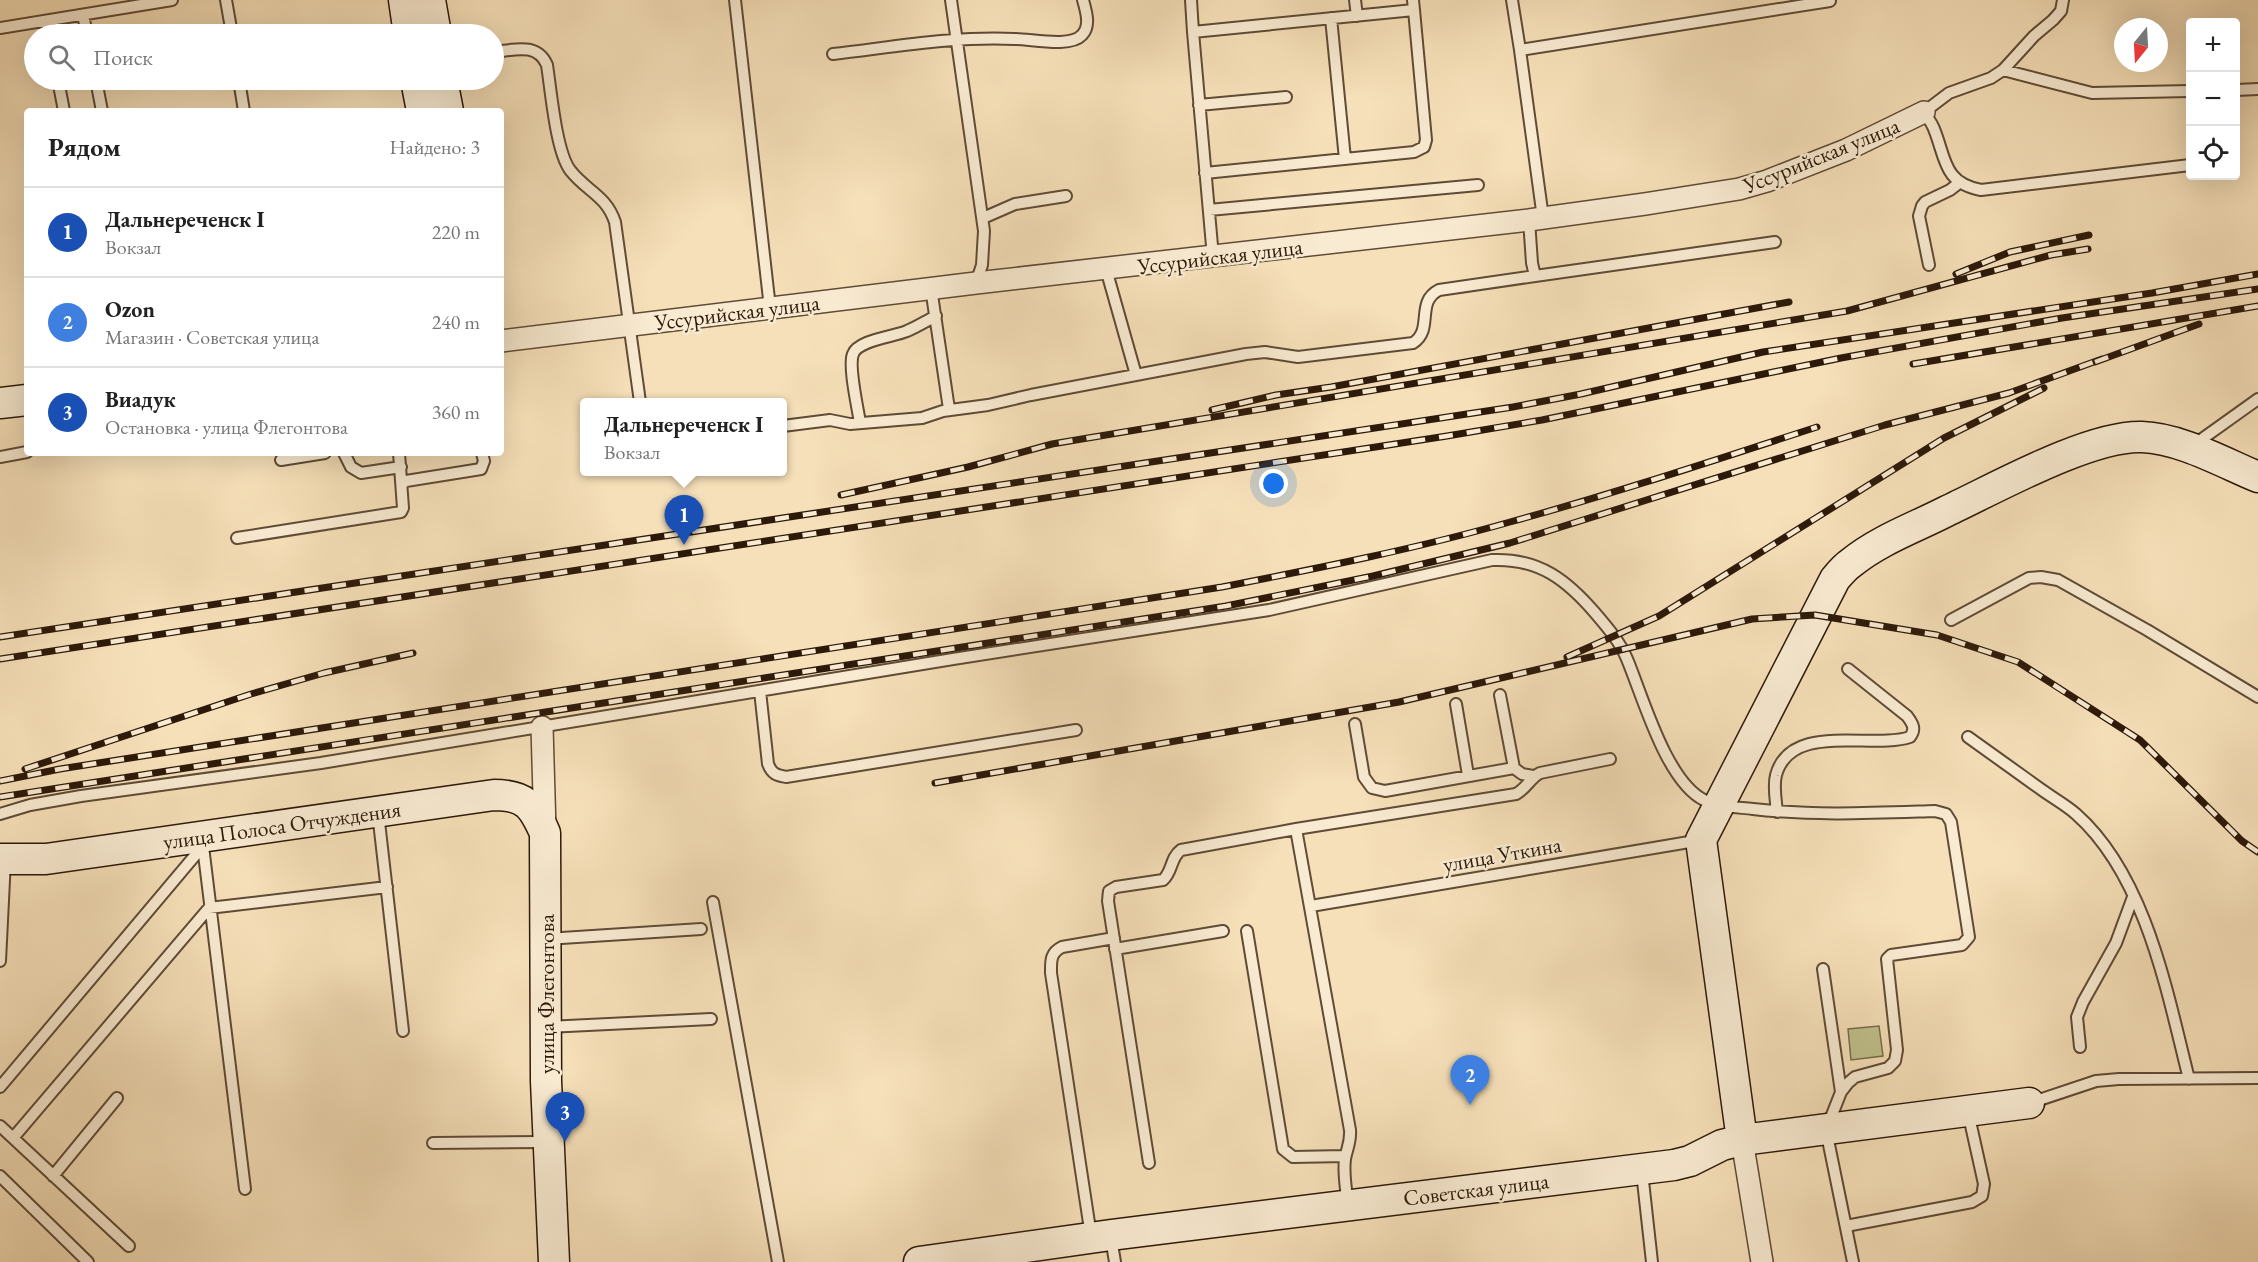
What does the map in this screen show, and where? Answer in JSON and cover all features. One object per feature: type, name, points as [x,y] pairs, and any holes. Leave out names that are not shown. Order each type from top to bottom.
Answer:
[{"type":"main road","points":[[404,0],[408,24]]},
{"type":"main road","points":[[430,0],[434,24]]},
{"type":"main road","points":[[418,90],[421,108]]},
{"type":"main road","points":[[444,90],[447,108]]},
{"type":"main road","points":[[0,403],[24,399]]},
{"type":"main road","points":[[1743,1140],[1701,840],[1835,579],[1851,563],[1869,551],[1925,522],[2096,445],[2120,439],[2143,437],[2190,448],[2258,477]]},
{"type":"main road","name":"улица Полоса Отчуждения","points":[[3,859],[46,859],[203,842],[494,795],[507,795],[530,805],[536,812],[545,833]]},
{"type":"main road","name":"улица Флегонтова","points":[[545,833],[546,1081],[554,1262]]},
{"type":"main road","name":"Советская улица","points":[[919,1262],[1106,1245],[1348,1204],[1642,1169],[1690,1161],[1722,1144],[1743,1140],[2030,1103]]},
{"type":"street","name":"Уссурийская улица","points":[[504,341],[931,288],[1536,219],[1739,189],[1767,181],[1846,150],[1924,112]]},
{"type":"street","name":"улица Флегонтова","points":[[542,727],[545,833]]},
{"type":"street","points":[[1743,1140],[1762,1262]]},
{"type":"lane","points":[[27,24],[172,0]]},
{"type":"lane","points":[[226,0],[230,24]]},
{"type":"lane","points":[[735,0],[770,308]]},
{"type":"lane","points":[[951,0],[982,218],[984,245],[982,265],[976,283]]},
{"type":"lane","points":[[833,54],[958,39],[1073,41],[1082,35],[1087,27],[1083,0]]},
{"type":"lane","points":[[1191,0],[1213,257]]},
{"type":"lane","points":[[1355,0],[1357,16]]},
{"type":"lane","points":[[1512,0],[1520,50],[1536,219],[1532,263],[1535,276]]},
{"type":"lane","points":[[2063,0],[2061,11],[2003,70],[1991,78],[1949,93],[1924,112],[1934,129],[1941,155],[1959,183],[1967,188],[1981,190],[2186,165]]},
{"type":"lane","points":[[1520,50],[1830,1]]},
{"type":"lane","points":[[1193,32],[1357,16],[1413,5],[1426,140],[1424,147],[1414,152],[1205,173]]},
{"type":"lane","points":[[83,15],[85,24]]},
{"type":"lane","points":[[1331,18],[1345,159]]},
{"type":"lane","points":[[0,28],[24,24]]},
{"type":"lane","points":[[504,51],[526,48],[535,50],[544,59],[547,65],[562,156],[570,169],[610,208],[615,222],[639,398]]},
{"type":"lane","points":[[2003,70],[2092,93],[2186,91]]},
{"type":"lane","points":[[2240,90],[2258,89]]},
{"type":"lane","points":[[60,90],[63,108]]},
{"type":"lane","points":[[98,90],[101,108]]},
{"type":"lane","points":[[241,90],[244,108]]},
{"type":"lane","points":[[1199,105],[1286,97]]},
{"type":"lane","points":[[1929,265],[1919,216],[1922,206],[1925,202],[1959,183]]},
{"type":"lane","points":[[1209,210],[1478,185]]},
{"type":"lane","points":[[982,218],[1015,204],[1066,196]]},
{"type":"lane","points":[[787,426],[834,420],[850,424],[922,418],[949,409],[988,405],[1246,354],[1265,352],[1298,357],[1413,343],[1422,334],[1427,305],[1432,294],[1439,290],[1775,242]]},
{"type":"lane","points":[[1106,269],[1136,375]]},
{"type":"lane","points":[[931,288],[949,409]]},
{"type":"lane","points":[[860,423],[851,365],[852,354],[858,347],[908,331],[936,315]]},
{"type":"lane","points":[[2190,448],[2258,399]]},
{"type":"lane","points":[[0,457],[24,453]]},
{"type":"lane","points":[[281,460],[307,456]]},
{"type":"lane","points":[[346,456],[351,466],[361,473],[401,467]]},
{"type":"lane","points":[[237,538],[396,515],[403,508],[399,456]]},
{"type":"lane","points":[[402,483],[477,471],[483,465],[482,456]]},
{"type":"lane","points":[[0,814],[8,810],[81,796],[321,763],[953,658],[1269,610],[1492,560],[1519,561],[1546,570],[1578,592],[1605,625],[1623,650],[1657,735],[1680,776],[1698,796],[1719,805],[1777,812],[1822,814],[1935,812],[1946,814],[1951,822],[1969,937],[1962,945],[1892,955],[1887,959],[1897,1050],[1895,1061],[1888,1068],[1856,1077],[1840,1092],[1826,1130],[1853,1262]]},
{"type":"lane","points":[[1951,620],[2029,578],[2041,577],[2058,580],[2147,630],[2258,698]]},
{"type":"lane","points":[[1777,812],[1776,776],[1790,753],[1815,743],[1847,740],[1900,741],[1910,738],[1914,732],[1913,724],[1907,716],[1848,669]]},
{"type":"lane","points":[[760,691],[768,764],[771,772],[786,777],[1076,730]]},
{"type":"lane","points":[[1500,695],[1514,768],[1522,774],[1533,776],[1610,759]]},
{"type":"lane","points":[[1456,704],[1468,775]]},
{"type":"lane","points":[[1355,724],[1364,777],[1372,788],[1385,791],[1514,768]]},
{"type":"lane","points":[[1968,737],[2075,813],[2097,836],[2133,897],[2154,948],[2169,993],[2189,1078]]},
{"type":"lane","points":[[1149,1163],[1114,943],[1108,901],[1109,891],[1116,887],[1163,879],[1168,875],[1174,857],[1181,850],[1516,794],[1526,787],[1533,776]]},
{"type":"lane","points":[[378,812],[403,1031]]},
{"type":"lane","points":[[1296,829],[1350,1130],[1351,1143],[1345,1156],[1344,1171],[1348,1204]]},
{"type":"lane","name":"улица Уткина","points":[[1311,906],[1701,840]]},
{"type":"lane","points":[[203,842],[245,1189]]},
{"type":"lane","points":[[0,1086],[203,842]]},
{"type":"lane","points":[[0,961],[3,859]]},
{"type":"lane","points":[[13,1138],[210,908],[387,887]]},
{"type":"lane","points":[[2080,1047],[2077,1017],[2116,943],[2133,897]]},
{"type":"lane","points":[[713,902],[777,1262]]},
{"type":"lane","points":[[546,939],[701,929]]},
{"type":"lane","points":[[1106,1245],[1051,973],[1051,957],[1062,947],[1223,931]]},
{"type":"lane","points":[[1247,931],[1283,1149],[1293,1157],[1345,1156]]},
{"type":"lane","points":[[1823,969],[1840,1092]]},
{"type":"lane","points":[[546,1027],[711,1019]]},
{"type":"lane","points":[[2030,1103],[2096,1081],[2258,1078]]},
{"type":"lane","points":[[53,1176],[117,1098]]},
{"type":"lane","points":[[1846,1226],[1972,1202],[1982,1196],[1984,1184],[1968,1112]]},
{"type":"lane","points":[[0,1126],[129,1246]]},
{"type":"lane","points":[[433,1143],[549,1142]]},
{"type":"lane","points":[[1642,1169],[1652,1262]]},
{"type":"lane","points":[[0,1176],[88,1262]]},
{"type":"green space","points":[[1879,1026],[1883,1056],[1851,1060],[1848,1029]]},
{"type":"railway","points":[[1956,274],[2010,252],[2089,235]]},
{"type":"railway","points":[[841,495],[968,467],[1052,444],[1847,311],[2051,255],[2088,249]]},
{"type":"railway","points":[[0,637],[1513,407],[1581,394],[1763,352],[2152,293],[2258,274]]},
{"type":"railway","points":[[0,659],[1447,436],[1542,420],[1841,358],[2062,318],[2258,289]]},
{"type":"railway","points":[[1212,410],[1276,395],[1331,387],[1789,302]]},
{"type":"railway","points":[[1913,364],[2258,306]]},
{"type":"railway","points":[[2095,362],[2199,324]]},
{"type":"railway","points":[[0,797],[1226,606],[1373,576],[1510,543],[1885,425],[2009,393],[2102,359]]},
{"type":"railway","points":[[1567,657],[1659,616],[1944,438],[2044,388]]},
{"type":"railway","points":[[0,781],[60,769],[1222,587],[1367,558],[1474,532],[1626,488],[1817,427]]},
{"type":"railway","points":[[935,783],[1399,702],[1752,619],[1815,615],[1937,635],[2018,662],[2140,740],[2242,841],[2258,852]]},
{"type":"railway","points":[[25,769],[251,694],[324,673],[413,653]]},
{"type":"place","name":"Дальнереченск I","points":[[684,545]]},
{"type":"place","name":"Ozon","points":[[1470,1105]]},
{"type":"place","name":"Виадук","points":[[565,1142]]}]
